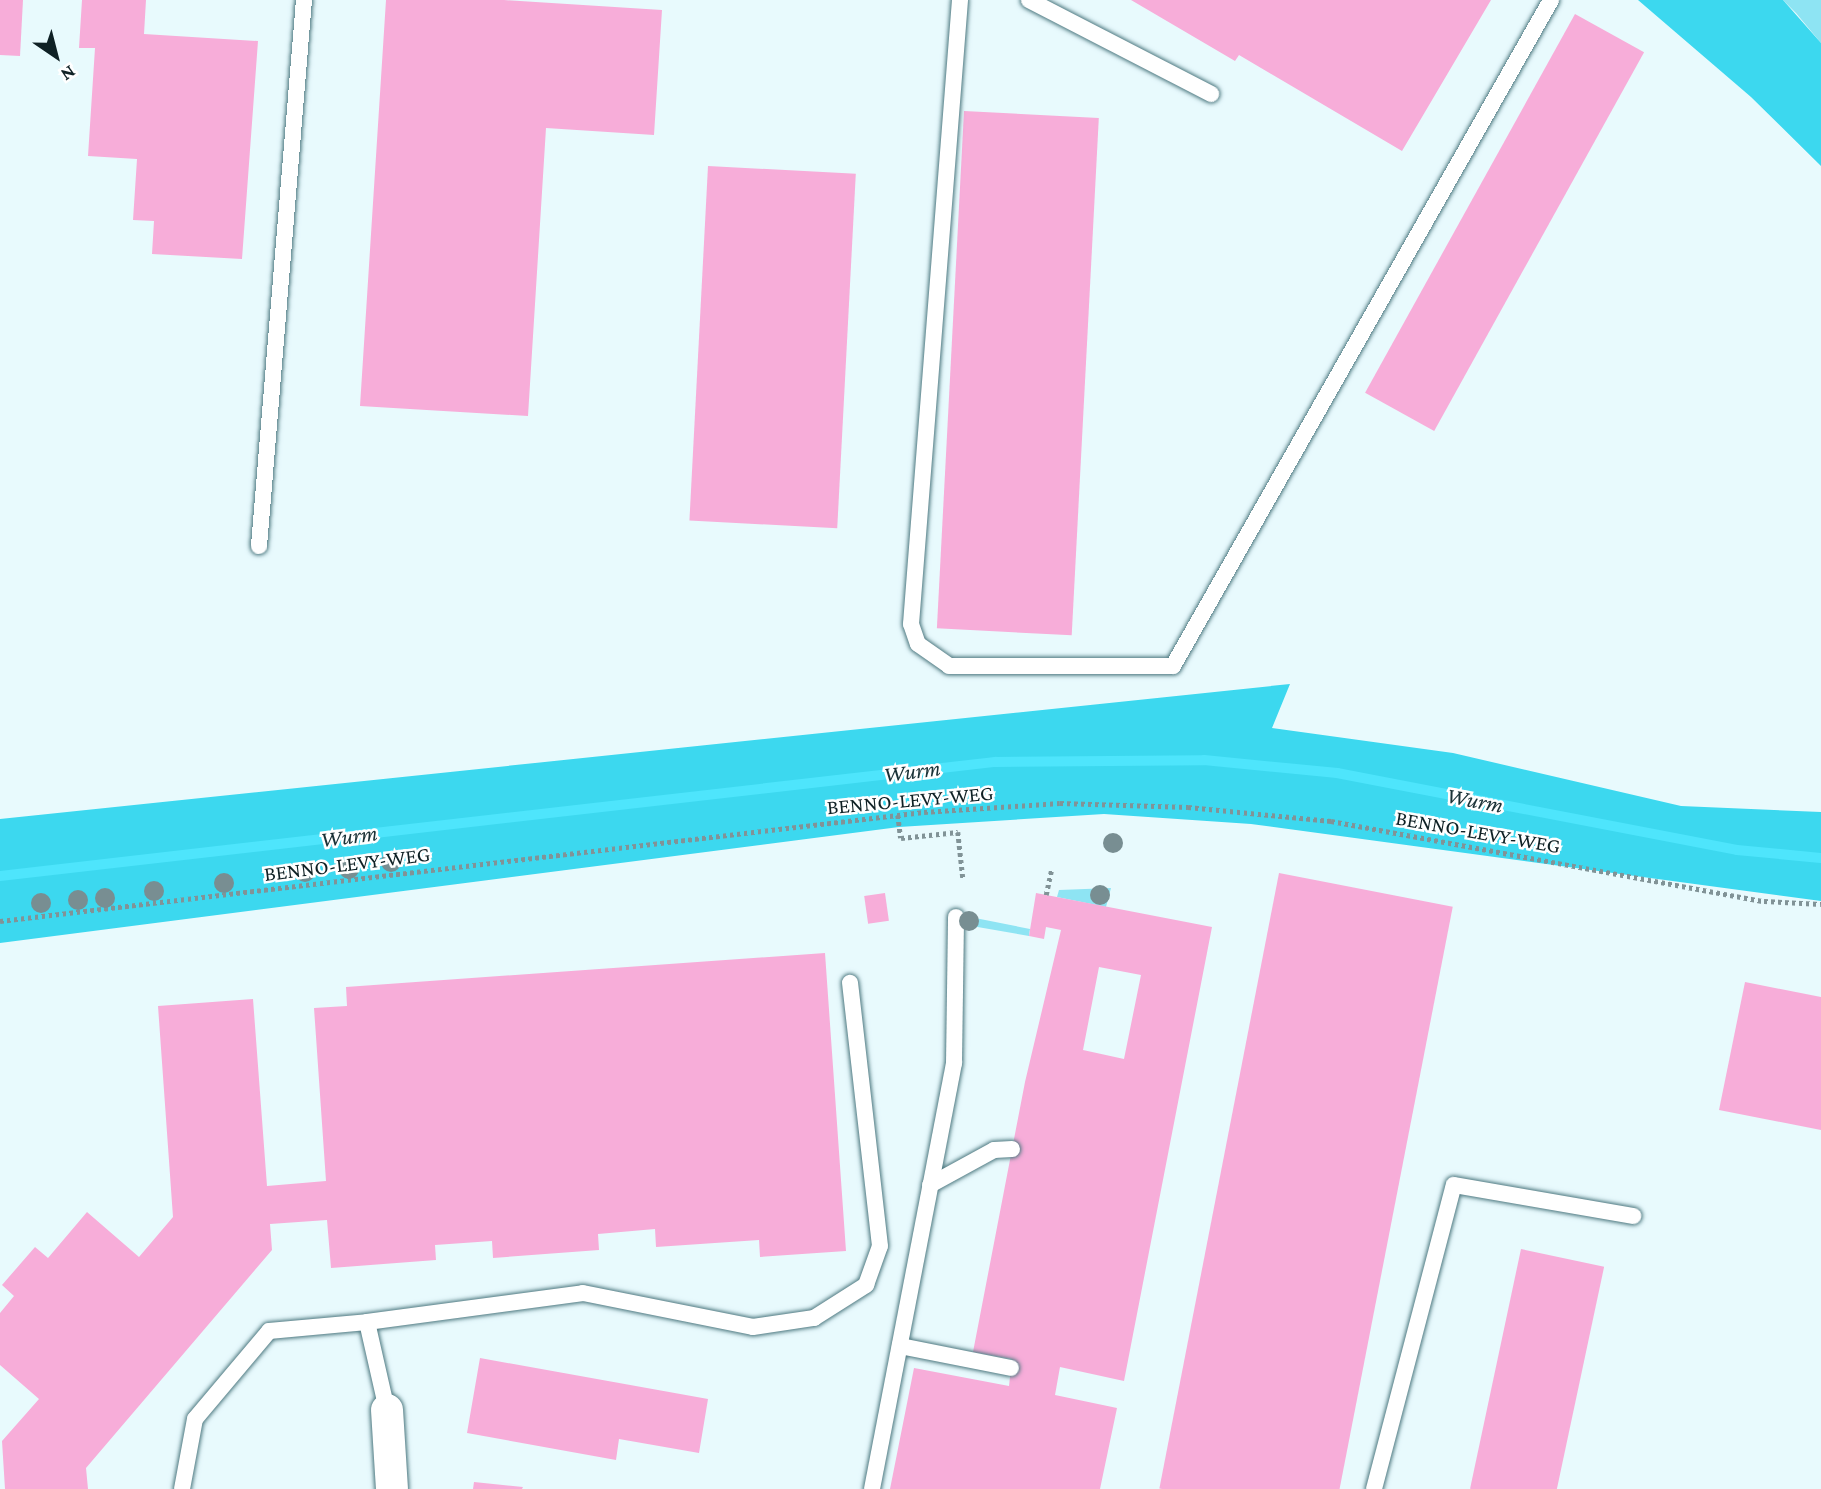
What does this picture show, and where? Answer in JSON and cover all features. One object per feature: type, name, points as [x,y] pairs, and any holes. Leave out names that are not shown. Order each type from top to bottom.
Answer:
[{"type":"street","points":[[387,1410],[392,1489]]},
{"type":"lane","points":[[259,546],[303,0]]},
{"type":"lane","points":[[960,0],[911,624],[918,643],[949,666],[1173,666],[1551,0]]},
{"type":"lane","points":[[1029,0],[1211,94]]},
{"type":"lane","points":[[872,1489],[954,1063],[956,917]]},
{"type":"lane","points":[[182,1489],[195,1419],[270,1331],[368,1322],[583,1293],[753,1327],[814,1318],[866,1285],[880,1246],[850,983]]},
{"type":"lane","points":[[930,1185],[994,1150],[1012,1149]]},
{"type":"lane","points":[[1374,1489],[1454,1185],[1633,1216]]},
{"type":"lane","points":[[368,1322],[387,1410]]},
{"type":"lane","points":[[900,1346],[1011,1368]]},
{"type":"path","name":"BENNO-LEVY-WEG","points":[[0,921],[898,815],[1060,803],[1188,807],[1331,821],[1765,901],[1821,904]]},
{"type":"path","points":[[898,815],[901,838],[958,832],[963,878]]},
{"type":"path","points":[[1046,895],[1051,871]]},
{"type":"shaded area","points":[[1638,0],[1783,0],[1821,43],[1821,166],[1751,97]]},
{"type":"shaded area","points":[[1783,0],[1821,0],[1821,43],[1796,13]]},
{"type":"shaded area","points":[[1290,684],[1272,728],[1453,753],[1681,806],[1821,812],[1821,901],[1251,824],[1104,814],[899,827],[0,943],[0,819]]},
{"type":"shaded area","points":[[1111,888],[1106,907],[1057,897],[1059,890]]},
{"type":"shaded area","points":[[965,916],[1030,929],[1029,936],[966,925]]},
{"type":"building","points":[[0,0],[23,0],[20,56],[0,55]]},
{"type":"building","points":[[82,0],[146,0],[144,34],[258,41],[242,259],[152,254],[154,221],[133,220],[137,159],[88,156],[95,48],[79,48]]},
{"type":"building","points":[[386,0],[504,0],[662,10],[654,135],[546,128],[528,416],[360,406]]},
{"type":"building","points":[[1131,0],[1491,0],[1402,151],[1239,55],[1235,61]]},
{"type":"building","points":[[1575,14],[1644,52],[1434,431],[1365,393]]},
{"type":"building","points":[[964,111],[1099,118],[1072,635],[937,628]]},
{"type":"building","points":[[708,166],[856,174],[837,528],[689,521]]},
{"type":"building","points":[[1279,873],[1453,907],[1340,1489],[1159,1488]]},
{"type":"building","points":[[885,893],[889,921],[868,924],[864,896]]},
{"type":"building","points":[[1036,893],[1212,927],[1124,1381],[1060,1367],[1055,1395],[1117,1408],[1100,1489],[890,1489],[914,1368],[1009,1386],[1012,1359],[973,1352],[1025,1082],[1061,930],[1046,927],[1044,939],[1029,936]],"holes":[[[1099,967],[1141,975],[1124,1059],[1083,1050]]]},
{"type":"building","points":[[825,953],[846,1251],[760,1257],[759,1240],[656,1247],[655,1229],[598,1234],[599,1250],[493,1258],[492,1241],[435,1245],[436,1260],[331,1268],[327,1220],[270,1224],[272,1250],[86,1468],[88,1489],[5,1489],[2,1441],[39,1399],[0,1365],[0,1313],[14,1296],[2,1285],[35,1247],[48,1258],[87,1212],[139,1257],[173,1217],[158,1006],[253,999],[267,1186],[326,1181],[314,1008],[347,1006],[346,987]]},
{"type":"building","points":[[1745,982],[1821,997],[1821,1130],[1719,1110]]},
{"type":"building","points":[[1521,1249],[1604,1267],[1557,1489],[1470,1489]]},
{"type":"building","points":[[480,1358],[708,1399],[699,1453],[619,1439],[616,1460],[467,1433]]},
{"type":"building","points":[[474,1482],[523,1487],[473,1489]]},
{"type":"waterway","name":"Wurm","points":[[0,876],[995,762],[1204,760],[1337,773],[1737,850],[1821,858]]}]
